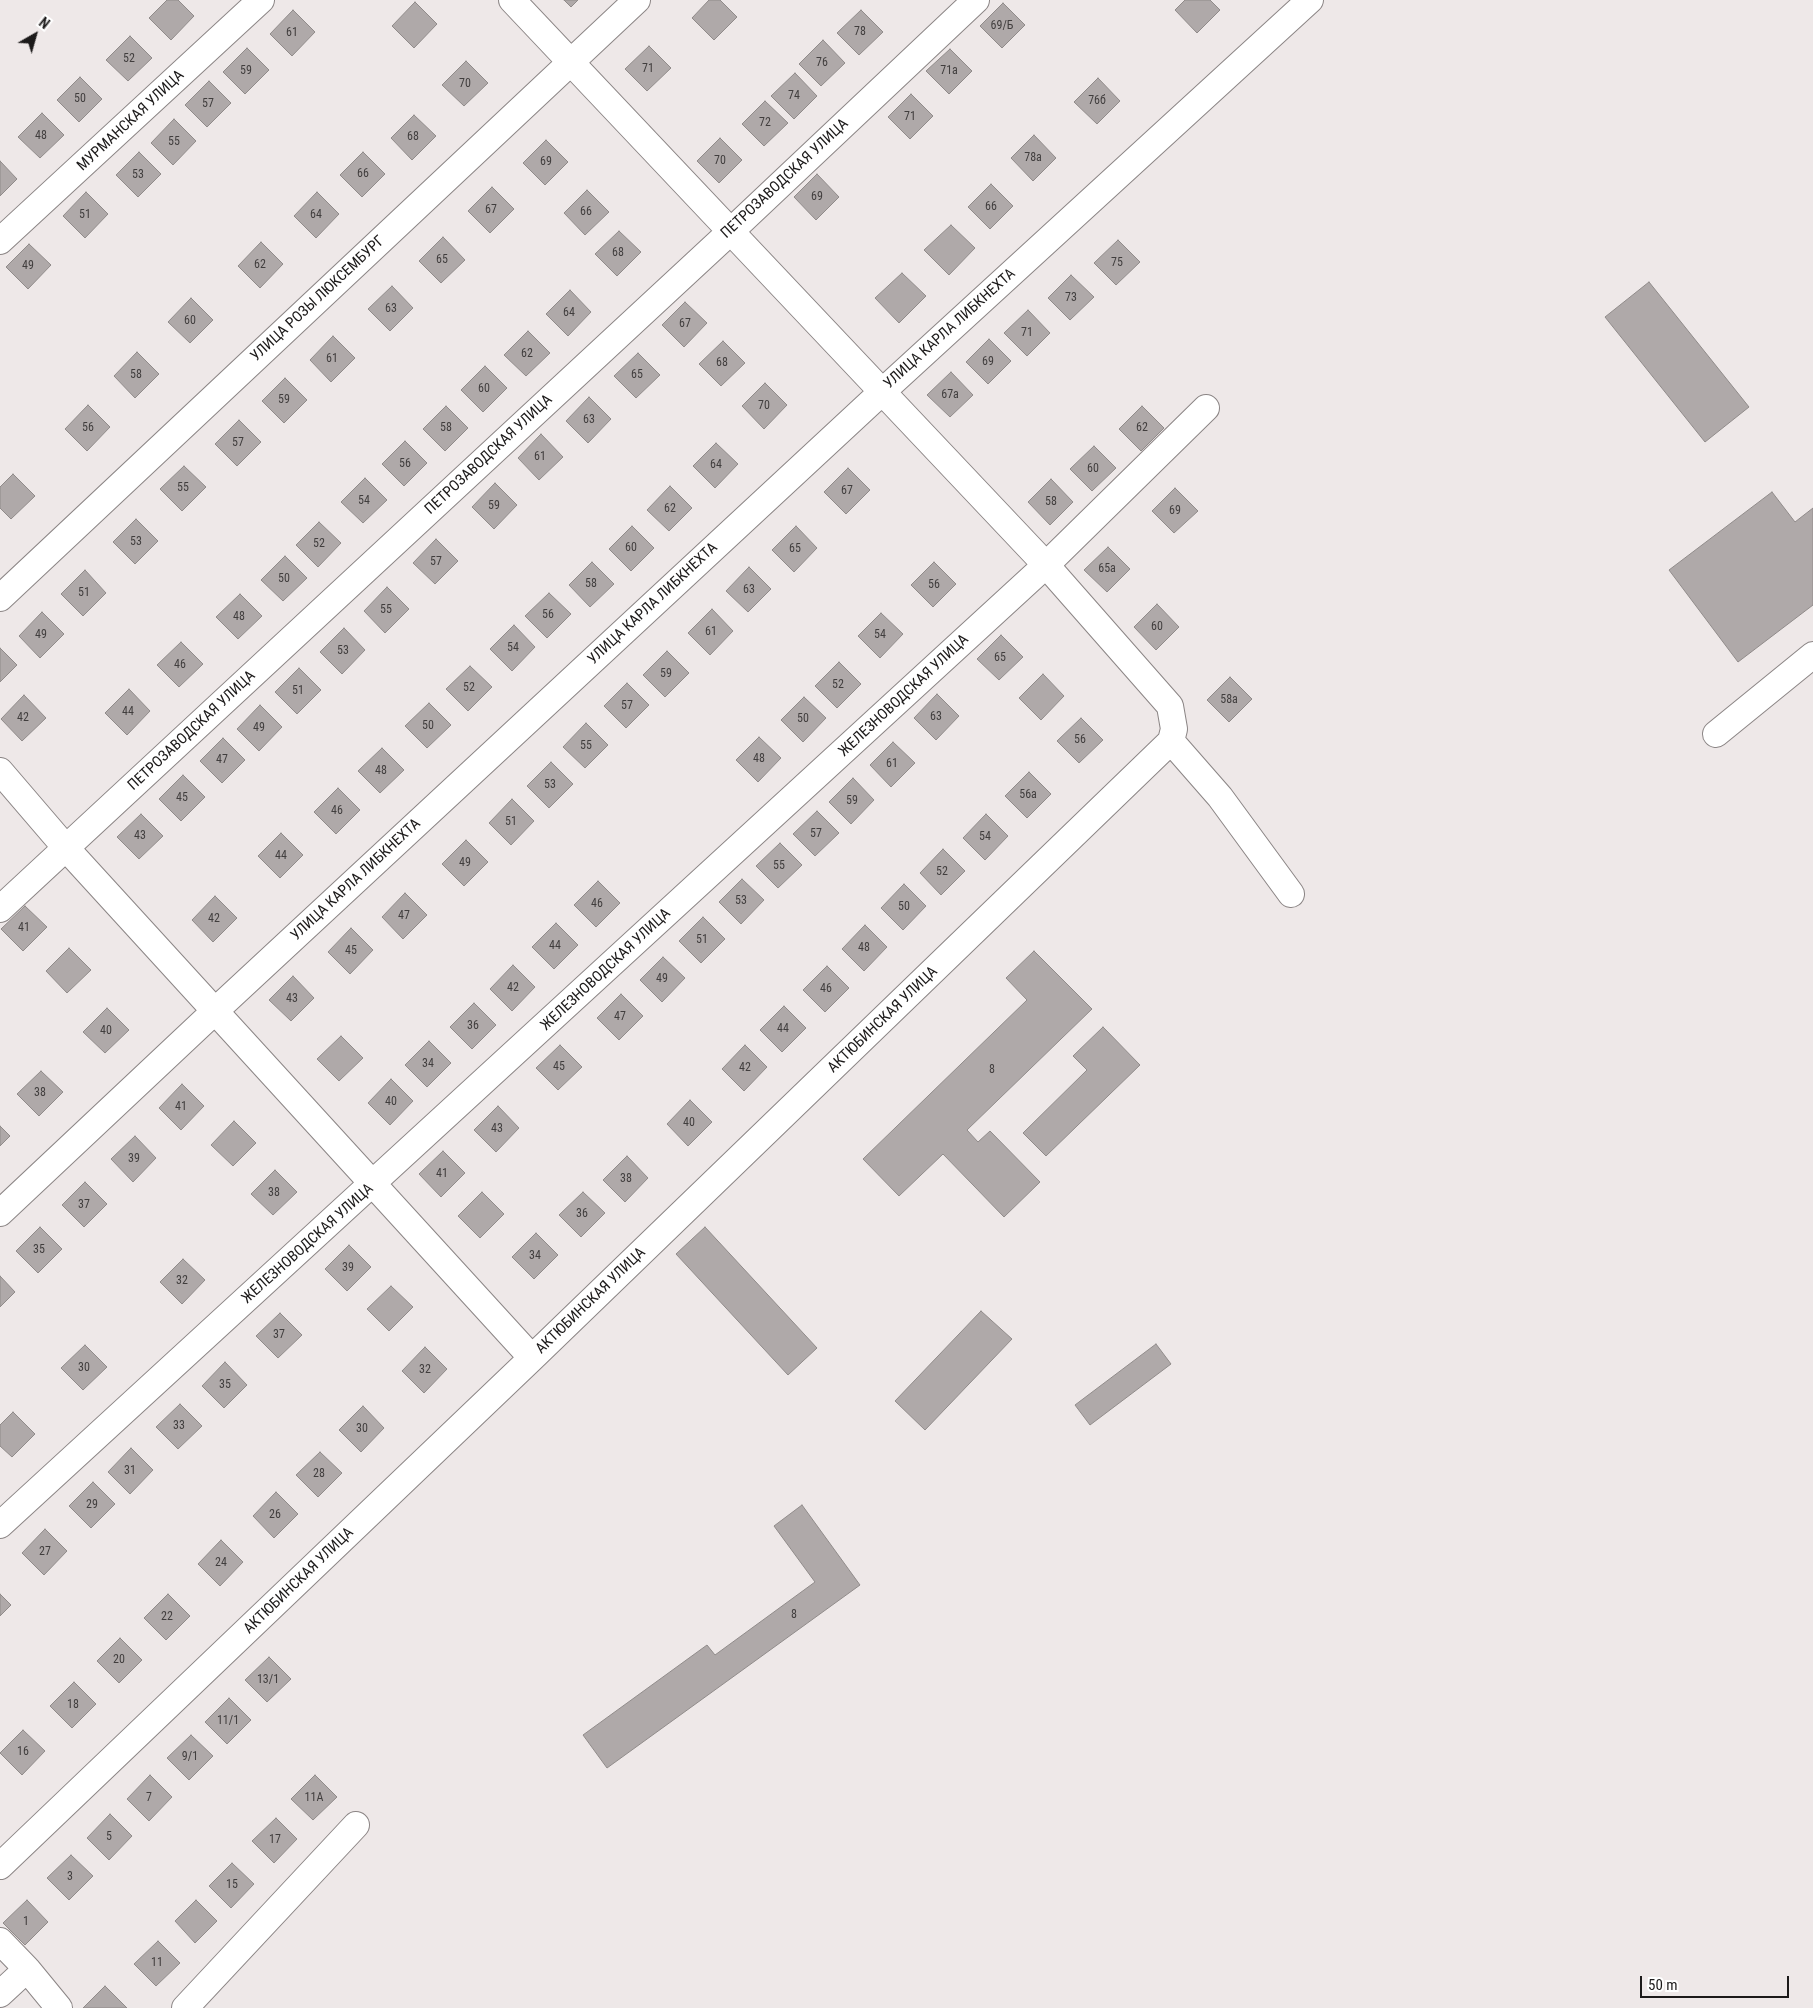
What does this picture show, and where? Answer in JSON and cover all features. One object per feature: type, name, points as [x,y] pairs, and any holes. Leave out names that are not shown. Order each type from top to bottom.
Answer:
[{"type":"street","name":"МУРМАНСКАЯ УЛИЦА","points":[[0,241],[261,0]]},
{"type":"street","points":[[512,0],[1046,566],[1170,706],[1172,735],[1220,796],[1291,894]]},
{"type":"street","name":"УЛИЦА РОЗЫ ЛЮКСЕМБУРГ","points":[[0,598],[636,0]]},
{"type":"street","name":"ПЕТРОЗАВОДСКАЯ УЛИЦА","points":[[0,909],[730,232],[976,0]]},
{"type":"street","name":"УЛИЦА КАРЛА ЛИБКНЕХТА","points":[[0,1213],[882,391],[1310,0]]},
{"type":"street","name":"ЖЕЛЕЗНОВОДСКАЯ УЛИЦА","points":[[0,1525],[1046,566],[1206,408]]},
{"type":"street","points":[[1716,734],[1813,655]]},
{"type":"street","name":"АКТЮБИНСКАЯ УЛИЦА","points":[[0,1866],[532,1358],[1172,735]]},
{"type":"street","points":[[0,771],[66,848],[532,1358]]},
{"type":"street","points":[[184,2008],[356,1825]]},
{"type":"street","points":[[0,1941],[27,1969],[59,2008]]},
{"type":"street","points":[[0,1994],[27,1969]]},
{"type":"building","points":[[167,0],[178,0],[194,16],[171,40],[149,18]]},
{"type":"building","points":[[564,0],[578,0],[571,7]]},
{"type":"building","points":[[709,0],[720,0],[737,17],[714,40],[692,18]]},
{"type":"building","points":[[1185,0],[1210,0],[1220,10],[1197,33],[1175,10]]},
{"type":"building","points":[[415,2],[437,24],[414,48],[392,26]]},
{"type":"building","points":[[1003,3],[1025,25],[1002,48],[980,26]]},
{"type":"building","points":[[293,10],[315,32],[292,56],[270,34]]},
{"type":"building","points":[[861,10],[883,32],[859,55],[837,33]]},
{"type":"building","points":[[130,36],[152,58],[128,81],[106,60]]},
{"type":"building","points":[[823,40],[845,63],[821,86],[799,64]]},
{"type":"building","points":[[649,46],[671,68],[647,91],[625,69]]},
{"type":"building","points":[[247,48],[269,70],[245,94],[223,72]]},
{"type":"building","points":[[950,49],[972,71],[949,94],[926,71]]},
{"type":"building","points":[[466,61],[488,83],[464,106],[442,85]]},
{"type":"building","points":[[795,73],[817,96],[794,119],[771,96]]},
{"type":"building","points":[[80,77],[102,99],[79,122],[57,100]]},
{"type":"building","points":[[1098,78],[1120,101],[1097,124],[1074,102]]},
{"type":"building","points":[[209,81],[231,103],[207,127],[185,105]]},
{"type":"building","points":[[911,94],[933,116],[910,139],[888,117]]},
{"type":"building","points":[[765,101],[788,123],[764,146],[742,124]]},
{"type":"building","points":[[42,113],[64,135],[40,158],[18,137]]},
{"type":"building","points":[[414,115],[436,136],[412,160],[391,138]]},
{"type":"building","points":[[174,119],[196,141],[173,165],[151,143]]},
{"type":"building","points":[[1034,135],[1056,158],[1033,181],[1011,158]]},
{"type":"building","points":[[720,138],[742,160],[719,183],[697,161]]},
{"type":"building","points":[[546,140],[568,162],[545,185],[523,163]]},
{"type":"building","points":[[139,152],[161,174],[138,197],[116,175]]},
{"type":"building","points":[[363,152],[385,174],[362,197],[340,175]]},
{"type":"building","points":[[0,161],[17,179],[0,196]]},
{"type":"building","points":[[817,174],[839,197],[816,220],[794,197]]},
{"type":"building","points":[[991,184],[1013,206],[990,229],[968,207]]},
{"type":"building","points":[[492,187],[514,209],[490,233],[468,211]]},
{"type":"building","points":[[587,190],[609,212],[585,235],[564,213]]},
{"type":"building","points":[[86,192],[108,214],[85,238],[63,216]]},
{"type":"building","points":[[317,192],[339,214],[316,238],[294,216]]},
{"type":"building","points":[[951,225],[975,248],[949,275],[924,250]]},
{"type":"building","points":[[619,231],[641,252],[617,276],[595,254]]},
{"type":"building","points":[[443,237],[465,260],[441,283],[419,261]]},
{"type":"building","points":[[1118,240],[1140,262],[1116,285],[1094,263]]},
{"type":"building","points":[[261,242],[283,264],[260,288],[238,266]]},
{"type":"building","points":[[29,244],[51,265],[28,289],[6,267]]},
{"type":"building","points":[[902,273],[926,296],[899,323],[875,298]]},
{"type":"building","points":[[1071,275],[1094,297],[1070,320],[1048,298]]},
{"type":"building","points":[[1649,282],[1749,407],[1705,442],[1605,317]]},
{"type":"building","points":[[392,286],[413,308],[390,331],[368,309]]},
{"type":"building","points":[[570,290],[591,312],[568,336],[546,314]]},
{"type":"building","points":[[191,298],[213,320],[190,343],[168,322]]},
{"type":"building","points":[[685,302],[707,323],[684,347],[662,325]]},
{"type":"building","points":[[1028,310],[1050,333],[1027,356],[1004,333]]},
{"type":"building","points":[[528,331],[550,353],[526,376],[504,355]]},
{"type":"building","points":[[333,336],[355,358],[331,382],[310,360]]},
{"type":"building","points":[[989,339],[1011,361],[988,384],[966,362]]},
{"type":"building","points":[[723,341],[745,363],[721,386],[699,364]]},
{"type":"building","points":[[137,352],[159,374],[135,398],[114,376]]},
{"type":"building","points":[[638,353],[660,375],[636,398],[614,376]]},
{"type":"building","points":[[485,366],[507,388],[483,412],[461,390]]},
{"type":"building","points":[[951,372],[973,395],[950,417],[927,395]]},
{"type":"building","points":[[285,378],[307,400],[284,423],[262,401]]},
{"type":"building","points":[[765,383],[787,405],[764,429],[742,406]]},
{"type":"building","points":[[589,397],[611,419],[588,443],[566,421]]},
{"type":"building","points":[[88,405],[110,427],[87,451],[65,429]]},
{"type":"building","points":[[446,406],[468,428],[445,451],[423,429]]},
{"type":"building","points":[[1142,406],[1164,428],[1141,451],[1119,429]]},
{"type":"building","points":[[239,420],[261,442],[237,466],[215,444]]},
{"type":"building","points":[[541,434],[563,457],[539,480],[518,458]]},
{"type":"building","points":[[405,441],[427,463],[404,486],[382,464]]},
{"type":"building","points":[[716,443],[738,464],[715,488],[693,466]]},
{"type":"building","points":[[1094,446],[1116,468],[1092,491],[1070,469]]},
{"type":"building","points":[[184,466],[206,487],[182,511],[160,489]]},
{"type":"building","points":[[848,468],[870,490],[846,514],[824,492]]},
{"type":"building","points":[[13,474],[35,496],[11,519],[0,508],[0,487]]},
{"type":"building","points":[[365,478],[387,500],[363,523],[341,502]]},
{"type":"building","points":[[1051,479],[1073,502],[1050,525],[1028,502]]},
{"type":"building","points":[[495,483],[517,505],[494,529],[472,507]]},
{"type":"building","points":[[670,486],[692,508],[669,531],[647,510]]},
{"type":"building","points":[[1175,488],[1198,511],[1174,533],[1152,511]]},
{"type":"building","points":[[1772,492],[1795,522],[1813,508],[1813,605],[1738,662],[1669,570]]},
{"type":"building","points":[[136,519],[158,541],[135,564],[113,542]]},
{"type":"building","points":[[319,522],[341,543],[318,567],[296,545]]},
{"type":"building","points":[[632,526],[654,548],[631,571],[609,549]]},
{"type":"building","points":[[796,526],[817,548],[794,572],[772,550]]},
{"type":"building","points":[[436,539],[458,561],[435,584],[413,563]]},
{"type":"building","points":[[1108,547],[1130,569],[1107,592],[1084,570]]},
{"type":"building","points":[[285,556],[307,578],[283,601],[261,580]]},
{"type":"building","points":[[592,562],[614,584],[590,607],[569,585]]},
{"type":"building","points":[[934,562],[956,584],[933,607],[911,585]]},
{"type":"building","points":[[749,567],[771,589],[748,612],[726,591]]},
{"type":"building","points":[[85,570],[106,593],[83,616],[61,594]]},
{"type":"building","points":[[387,587],[409,609],[385,633],[364,611]]},
{"type":"building","points":[[549,593],[571,614],[547,638],[525,616]]},
{"type":"building","points":[[240,594],[262,616],[238,639],[216,617]]},
{"type":"building","points":[[1157,604],[1179,627],[1156,650],[1134,627]]},
{"type":"building","points":[[712,609],[733,631],[710,655],[688,633]]},
{"type":"building","points":[[42,612],[64,634],[40,658],[19,636]]},
{"type":"building","points":[[881,613],[903,634],[880,658],[858,636]]},
{"type":"building","points":[[514,625],[535,647],[512,671],[490,649]]},
{"type":"building","points":[[344,628],[365,650],[342,674],[320,652]]},
{"type":"building","points":[[1001,635],[1023,657],[999,680],[977,659]]},
{"type":"building","points":[[181,642],[203,664],[179,687],[157,665]]},
{"type":"building","points":[[0,648],[17,665],[0,682]]},
{"type":"building","points":[[667,651],[689,673],[665,697],[643,675]]},
{"type":"building","points":[[839,662],[861,684],[837,708],[815,686]]},
{"type":"building","points":[[470,666],[492,687],[468,711],[446,689]]},
{"type":"building","points":[[299,668],[321,690],[297,714],[275,692]]},
{"type":"building","points":[[1043,674],[1064,696],[1041,720],[1019,698]]},
{"type":"building","points":[[1230,677],[1252,699],[1229,722],[1207,700]]},
{"type":"building","points":[[627,683],[649,705],[626,728],[604,706]]},
{"type":"building","points":[[129,689],[150,711],[127,735],[105,713]]},
{"type":"building","points":[[937,694],[959,716],[936,740],[914,718]]},
{"type":"building","points":[[24,695],[46,718],[22,741],[1,719]]},
{"type":"building","points":[[804,697],[826,718],[803,742],[781,720]]},
{"type":"building","points":[[429,703],[451,725],[427,748],[405,726]]},
{"type":"building","points":[[260,705],[282,727],[259,751],[237,729]]},
{"type":"building","points":[[1081,718],[1103,740],[1079,763],[1057,741]]},
{"type":"building","points":[[586,723],[608,745],[585,768],[563,747]]},
{"type":"building","points":[[759,737],[781,758],[758,782],[736,760]]},
{"type":"building","points":[[223,738],[245,760],[222,783],[200,761]]},
{"type":"building","points":[[893,742],[915,763],[891,787],[870,765]]},
{"type":"building","points":[[382,748],[404,770],[380,793],[358,771]]},
{"type":"building","points":[[551,762],[573,784],[549,808],[527,786]]},
{"type":"building","points":[[1029,772],[1051,794],[1027,818],[1005,796]]},
{"type":"building","points":[[183,775],[205,797],[181,821],[159,799]]},
{"type":"building","points":[[853,778],[874,800],[851,824],[829,802]]},
{"type":"building","points":[[338,788],[360,810],[336,834],[314,812]]},
{"type":"building","points":[[512,799],[534,821],[511,845],[489,823]]},
{"type":"building","points":[[817,811],[839,833],[815,856],[793,834]]},
{"type":"building","points":[[141,814],[163,836],[139,859],[117,837]]},
{"type":"building","points":[[986,814],[1008,836],[985,860],[963,838]]},
{"type":"building","points":[[281,833],[303,855],[280,878],[258,856]]},
{"type":"building","points":[[466,840],[488,862],[464,886],[442,864]]},
{"type":"building","points":[[780,843],[802,865],[778,888],[756,866]]},
{"type":"building","points":[[943,849],[965,871],[941,895],[920,873]]},
{"type":"building","points":[[742,879],[764,900],[741,924],[719,902]]},
{"type":"building","points":[[598,881],[620,903],[596,927],[574,905]]},
{"type":"building","points":[[904,884],[926,906],[903,930],[881,908]]},
{"type":"building","points":[[405,893],[427,915],[403,939],[382,917]]},
{"type":"building","points":[[215,896],[237,918],[213,942],[192,920]]},
{"type":"building","points":[[25,906],[47,927],[23,951],[1,929]]},
{"type":"building","points":[[703,917],[725,939],[701,963],[679,941]]},
{"type":"building","points":[[556,923],[578,945],[554,969],[532,947]]},
{"type":"building","points":[[865,925],[887,947],[864,971],[842,949]]},
{"type":"building","points":[[351,928],[373,950],[350,974],[328,952]]},
{"type":"building","points":[[69,948],[91,970],[67,993],[46,971]]},
{"type":"building","points":[[1034,951],[1092,1009],[967,1130],[978,1142],[990,1131],[1040,1182],[1004,1217],[943,1154],[899,1196],[863,1159],[1027,1000],[1006,978]]},
{"type":"building","points":[[663,957],[685,978],[662,1002],[640,980]]},
{"type":"building","points":[[513,965],[535,987],[512,1011],[490,989]]},
{"type":"building","points":[[827,966],[849,988],[825,1012],[803,990]]},
{"type":"building","points":[[293,976],[314,998],[291,1021],[269,1000]]},
{"type":"building","points":[[621,994],[643,1016],[619,1040],[597,1018]]},
{"type":"building","points":[[474,1003],[496,1025],[472,1049],[450,1027]]},
{"type":"building","points":[[784,1006],[806,1028],[782,1052],[760,1030]]},
{"type":"building","points":[[107,1008],[129,1030],[105,1053],[83,1032]]},
{"type":"building","points":[[1103,1027],[1140,1065],[1046,1156],[1023,1133],[1087,1070],[1073,1056]]},
{"type":"building","points":[[341,1036],[363,1058],[339,1081],[317,1059]]},
{"type":"building","points":[[429,1041],[451,1063],[427,1087],[405,1065]]},
{"type":"building","points":[[560,1045],[582,1067],[558,1090],[536,1068]]},
{"type":"building","points":[[745,1045],[767,1067],[744,1091],[722,1069]]},
{"type":"building","points":[[41,1071],[63,1092],[39,1116],[17,1094]]},
{"type":"building","points":[[391,1079],[413,1101],[390,1125],[368,1103]]},
{"type":"building","points":[[182,1084],[204,1106],[181,1130],[159,1108]]},
{"type":"building","points":[[690,1100],[712,1122],[688,1146],[667,1124]]},
{"type":"building","points":[[498,1106],[519,1128],[496,1152],[474,1130]]},
{"type":"building","points":[[234,1121],[256,1143],[233,1166],[211,1145]]},
{"type":"building","points":[[0,1126],[10,1136],[0,1146]]},
{"type":"building","points":[[135,1136],[156,1158],[133,1182],[111,1159]]},
{"type":"building","points":[[443,1151],[465,1173],[441,1197],[419,1174]]},
{"type":"building","points":[[627,1156],[648,1178],[625,1202],[603,1180]]},
{"type":"building","points":[[275,1170],[297,1192],[273,1215],[251,1194]]},
{"type":"building","points":[[85,1182],[107,1204],[84,1227],[62,1205]]},
{"type":"building","points":[[482,1192],[504,1214],[480,1238],[458,1216]]},
{"type":"building","points":[[583,1192],[605,1213],[581,1237],[559,1215]]},
{"type":"building","points":[[40,1227],[62,1249],[38,1273],[16,1251]]},
{"type":"building","points":[[705,1227],[817,1348],[788,1375],[676,1254]]},
{"type":"building","points":[[536,1233],[558,1255],[534,1279],[512,1257]]},
{"type":"building","points":[[349,1245],[371,1267],[347,1291],[325,1269]]},
{"type":"building","points":[[183,1259],[205,1280],[182,1304],[160,1282]]},
{"type":"building","points":[[0,1276],[15,1292],[0,1307]]},
{"type":"building","points":[[391,1286],[413,1307],[389,1331],[367,1309]]},
{"type":"building","points":[[981,1311],[1012,1339],[925,1430],[895,1401]]},
{"type":"building","points":[[280,1313],[302,1335],[278,1358],[256,1336]]},
{"type":"building","points":[[1156,1344],[1171,1364],[1090,1425],[1075,1405]]},
{"type":"building","points":[[85,1345],[107,1367],[83,1390],[61,1368]]},
{"type":"building","points":[[425,1347],[447,1369],[424,1393],[402,1371]]},
{"type":"building","points":[[225,1362],[247,1385],[224,1408],[202,1386]]},
{"type":"building","points":[[180,1404],[202,1426],[178,1449],[156,1427]]},
{"type":"building","points":[[363,1406],[384,1428],[361,1452],[339,1430]]},
{"type":"building","points":[[13,1412],[35,1434],[12,1457],[0,1446],[0,1425]]},
{"type":"building","points":[[131,1448],[153,1470],[130,1494],[108,1472]]},
{"type":"building","points":[[320,1452],[342,1473],[318,1497],[296,1475]]},
{"type":"building","points":[[93,1482],[115,1504],[91,1528],[69,1506]]},
{"type":"building","points":[[276,1492],[298,1514],[274,1538],[253,1516]]},
{"type":"building","points":[[802,1505],[860,1585],[607,1768],[583,1735],[707,1645],[715,1655],[815,1582],[774,1526]]},
{"type":"building","points":[[45,1529],[67,1551],[44,1575],[22,1553]]},
{"type":"building","points":[[221,1540],[243,1562],[220,1586],[198,1564]]},
{"type":"building","points":[[0,1594],[11,1605],[0,1616]]},
{"type":"building","points":[[168,1594],[190,1616],[166,1640],[144,1618]]},
{"type":"building","points":[[120,1638],[142,1660],[119,1683],[97,1661]]},
{"type":"building","points":[[269,1657],[291,1679],[267,1702],[245,1680]]},
{"type":"building","points":[[74,1682],[96,1704],[72,1728],[50,1706]]},
{"type":"building","points":[[229,1698],[251,1720],[227,1744],[205,1722]]},
{"type":"building","points":[[23,1730],[45,1751],[22,1775],[0,1753]]},
{"type":"building","points":[[191,1735],[213,1756],[189,1780],[167,1758]]},
{"type":"building","points":[[150,1775],[172,1797],[149,1821],[127,1799]]},
{"type":"building","points":[[315,1775],[337,1797],[313,1820],[291,1799]]},
{"type":"building","points":[[110,1814],[132,1836],[109,1860],[87,1838]]},
{"type":"building","points":[[276,1818],[297,1839],[274,1863],[252,1841]]},
{"type":"building","points":[[71,1855],[93,1876],[69,1900],[47,1878]]},
{"type":"building","points":[[232,1863],[254,1884],[231,1908],[209,1886]]},
{"type":"building","points":[[27,1900],[48,1922],[25,1945],[3,1923]]},
{"type":"building","points":[[196,1900],[217,1921],[195,1943],[175,1921]]},
{"type":"building","points":[[158,1941],[180,1963],[156,1986],[134,1964]]},
{"type":"building","points":[[105,1986],[127,2008],[83,2008]]}]
